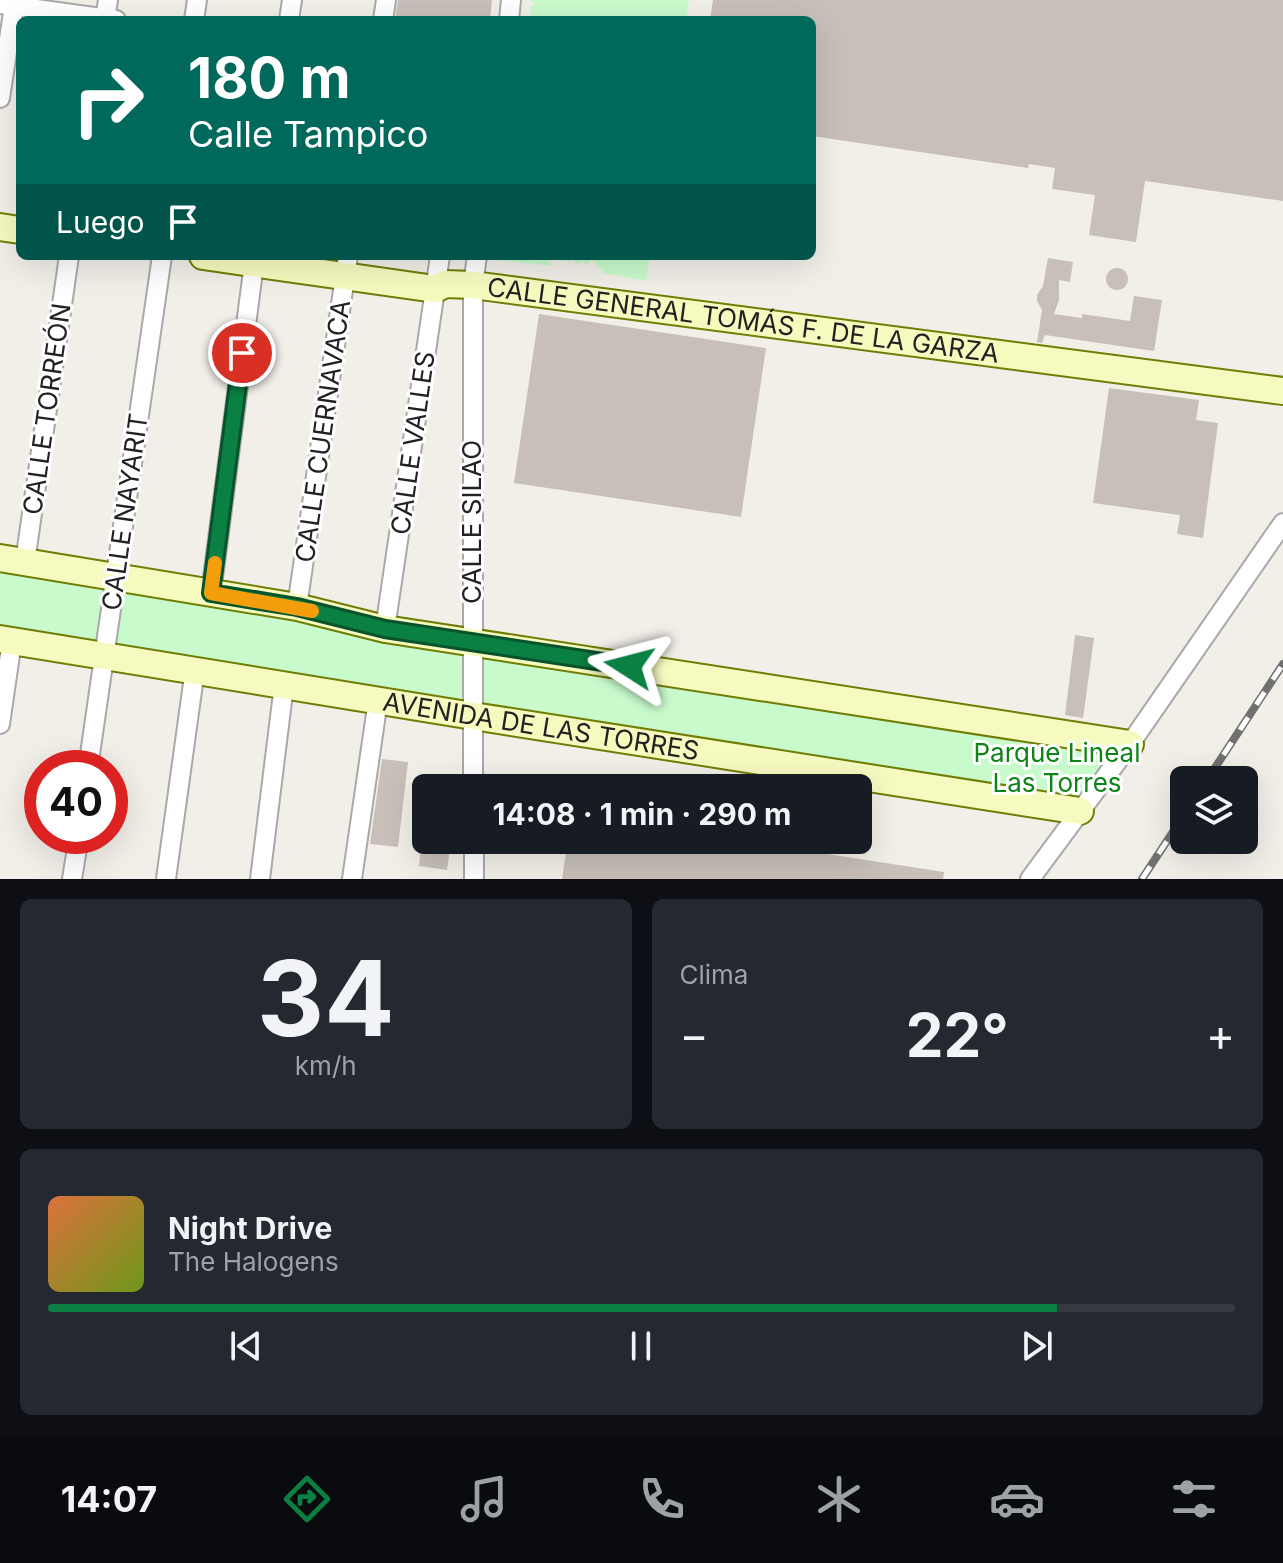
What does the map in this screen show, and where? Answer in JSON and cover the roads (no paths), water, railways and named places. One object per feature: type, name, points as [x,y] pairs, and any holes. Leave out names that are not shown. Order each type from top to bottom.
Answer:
[{"type":"street","points":[[0,98],[10,3],[108,15]]},
{"type":"street","name":"CALLE TORREÓN","points":[[13,560],[68,260]]},
{"type":"street","name":"CALLE NAYARIT","points":[[91,750],[161,260]]},
{"type":"street","points":[[211,593],[255,260]]},
{"type":"street","name":"CALLE GENERAL TOMÁS F. DE LA GARZA","points":[[255,260],[347,266],[435,289],[445,284],[473,285],[1283,391]]},
{"type":"street","name":"CALLE VALLES","points":[[385,629],[439,260]]},
{"type":"street","name":"CALLE SILAO","points":[[473,774],[473,285],[476,260]]},
{"type":"street","name":"CALLE CUERNAVACA","points":[[297,607],[347,266]]},
{"type":"street","points":[[1030,879],[1130,744],[1283,523]]},
{"type":"street","points":[[13,560],[297,607],[385,629],[1130,744]]},
{"type":"street","points":[[0,724],[6,640]]},
{"type":"street","name":"AVENIDA DE LAS TORRES","points":[[6,640],[1080,811]]},
{"type":"street","points":[[166,879],[195,669]]},
{"type":"street","points":[[260,879],[284,685]]},
{"type":"street","points":[[352,879],[378,700]]},
{"type":"street","points":[[72,879],[76,854]]},
{"type":"street","points":[[474,854],[474,879]]},
{"type":"railway","points":[[1216,766],[1283,664]]},
{"type":"railway","points":[[1142,879],[1170,836]]},
{"type":"park label","name":"Parque Lineal Las Torres","points":[[1057,768]]}]
